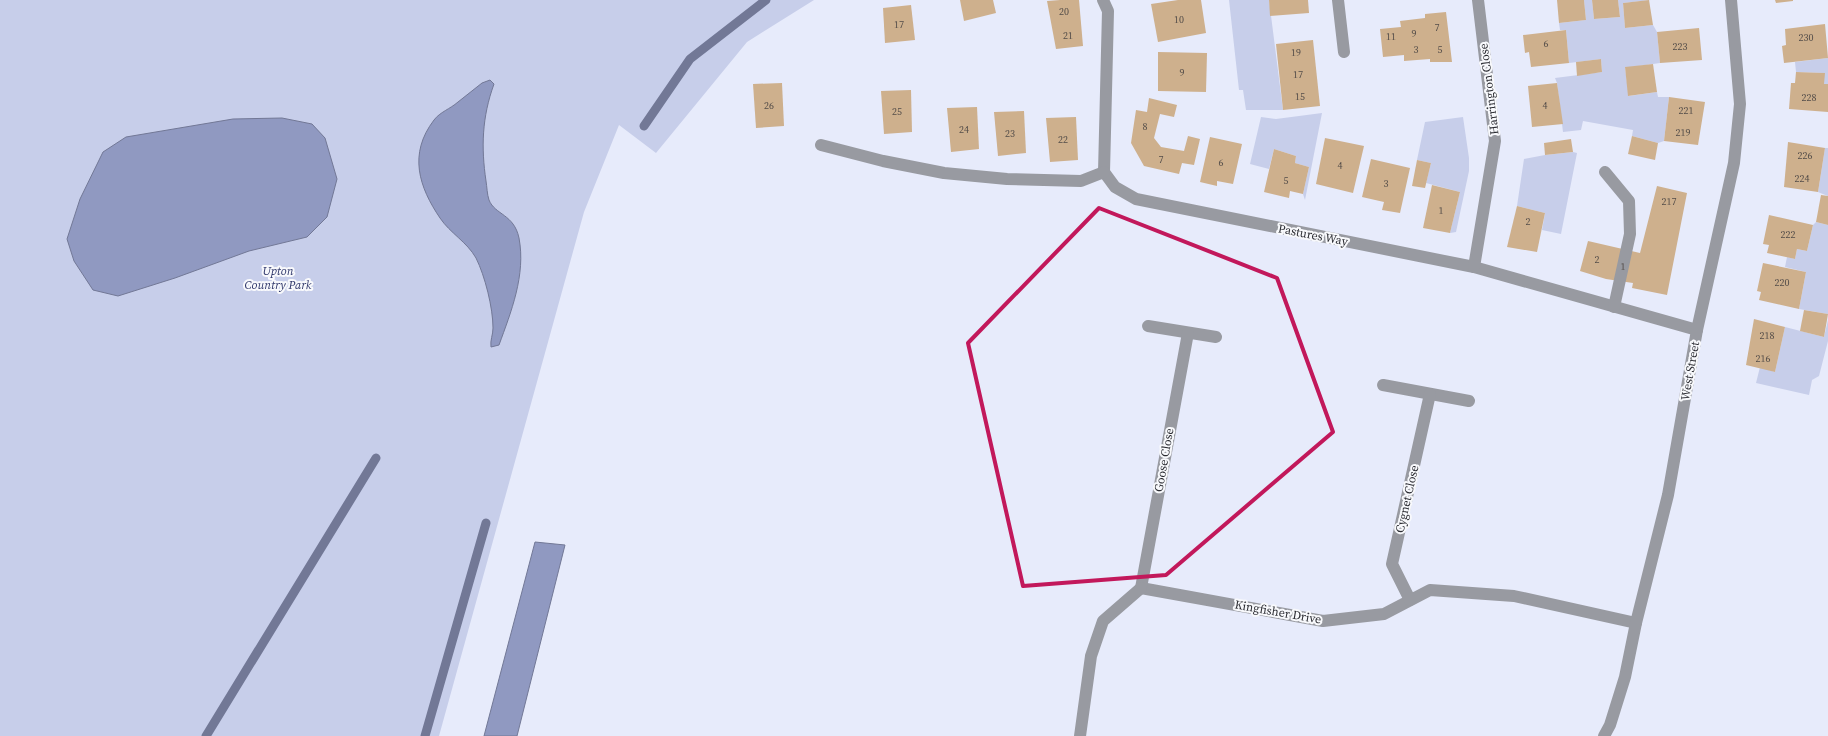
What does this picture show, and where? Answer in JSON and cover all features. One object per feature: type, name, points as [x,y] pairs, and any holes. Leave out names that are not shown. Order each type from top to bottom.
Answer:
[{"type":"street","points":[[821,145],[883,161],[926,169],[1007,179],[1081,181],[1104,172],[1108,11],[1103,0]]},
{"type":"street","points":[[1338,0],[1344,52]]},
{"type":"street","name":"Harrington Close","points":[[1474,267],[1495,141],[1478,0]]},
{"type":"street","name":"West Street","points":[[1604,736],[1610,726],[1625,677],[1636,623],[1668,495],[1697,330],[1734,163],[1740,104],[1731,0]]},
{"type":"street","name":"Pastures Way","points":[[1104,172],[1115,187],[1136,198],[1474,267],[1697,330]]},
{"type":"street","points":[[1605,172],[1629,201],[1630,234],[1614,306]]},
{"type":"street","points":[[1148,326],[1216,337]]},
{"type":"street","name":"Goose Close","points":[[1141,588],[1188,333]]},
{"type":"street","points":[[1383,385],[1469,401]]},
{"type":"street","name":"Cygnet Close","points":[[1410,600],[1392,564],[1430,394]]},
{"type":"street","points":[[1080,736],[1091,656],[1103,621],[1141,588]]},
{"type":"street","name":"Kingfisher Drive","points":[[1141,588],[1323,621],[1384,614],[1430,590],[1514,596],[1636,623]]},
{"type":"highlighted area","points":[[1099,208],[1277,278],[1333,432],[1166,575],[1023,586],[968,343]]},
{"type":"green space","name":"Upton Country Park","points":[[0,0],[814,0],[747,42],[656,153],[619,125],[584,212],[439,736],[0,736]]},
{"type":"green space","points":[[1229,0],[1269,0],[1283,110],[1246,110],[1243,90],[1239,90]]},
{"type":"green space","points":[[1584,0],[1592,0],[1594,19],[1620,17],[1618,0],[1651,0],[1623,3],[1625,28],[1653,25],[1657,32],[1660,63],[1625,68],[1629,96],[1657,92],[1658,97],[1669,97],[1664,141],[1658,143],[1632,136],[1633,130],[1583,121],[1581,130],[1563,132],[1555,78],[1602,72],[1601,59],[1569,63],[1566,30],[1560,30],[1559,23],[1586,20]]},
{"type":"green space","points":[[1828,58],[1828,84],[1824,84],[1824,73],[1796,72],[1795,62]]},
{"type":"green space","points":[[1322,113],[1305,200],[1303,194],[1309,167],[1295,163],[1296,156],[1274,149],[1269,169],[1250,164],[1261,117],[1276,119]]},
{"type":"green space","points":[[1463,117],[1469,171],[1456,232],[1450,233],[1460,192],[1426,183],[1431,163],[1417,160],[1425,122]]},
{"type":"green space","points":[[1825,148],[1828,148],[1828,196],[1818,192]]},
{"type":"green space","points":[[1577,153],[1561,234],[1542,230],[1545,213],[1517,206],[1524,159]]},
{"type":"green space","points":[[1816,222],[1828,225],[1828,314],[1799,309],[1806,272],[1785,267],[1787,257],[1795,259],[1797,249],[1807,251],[1813,225]]},
{"type":"green space","points":[[1828,320],[1828,341],[1819,376],[1812,380],[1809,395],[1756,383],[1760,367],[1775,372],[1785,327],[1824,337]]},
{"type":"shaded area","points":[[490,80],[494,84],[487,108],[483,144],[488,195],[492,205],[509,219],[517,230],[521,252],[519,279],[512,306],[499,345],[491,347],[492,311],[479,265],[472,252],[440,218],[427,194],[419,170],[421,145],[436,117],[482,83]]},
{"type":"shaded area","points":[[282,118],[312,124],[325,138],[337,179],[327,217],[307,237],[249,251],[118,296],[93,290],[74,261],[67,239],[80,199],[103,152],[126,137],[233,119]]},
{"type":"shaded area","points":[[535,542],[565,545],[517,736],[484,736]]},
{"type":"building","points":[[960,0],[993,0],[996,13],[964,21]]},
{"type":"building","points":[[1079,0],[1083,46],[1056,49],[1047,1]]},
{"type":"building","points":[[1178,0],[1201,0],[1206,33],[1158,42],[1151,4]]},
{"type":"building","points":[[1269,0],[1308,0],[1309,13],[1270,16]]},
{"type":"building","points":[[1557,0],[1584,0],[1586,20],[1559,23]]},
{"type":"building","points":[[1592,0],[1618,0],[1620,17],[1594,19]]},
{"type":"building","points":[[1649,0],[1653,25],[1625,28],[1623,3]]},
{"type":"building","points":[[1775,0],[1793,0],[1793,1],[1776,3]]},
{"type":"building","points":[[911,5],[915,40],[885,43],[883,8]]},
{"type":"building","points":[[1446,12],[1452,62],[1430,62],[1430,59],[1404,61],[1404,55],[1383,57],[1380,29],[1401,27],[1400,21],[1425,18],[1425,14]]},
{"type":"building","points":[[1825,24],[1828,58],[1784,63],[1782,46],[1786,45],[1785,29]]},
{"type":"building","points":[[1699,28],[1702,60],[1660,63],[1657,32]]},
{"type":"building","points":[[1566,30],[1569,63],[1531,67],[1529,52],[1525,53],[1523,35]]},
{"type":"building","points":[[1313,40],[1320,106],[1283,110],[1276,44]]},
{"type":"building","points":[[1158,52],[1207,53],[1206,92],[1158,91]]},
{"type":"building","points":[[1601,59],[1602,72],[1577,76],[1576,62]]},
{"type":"building","points":[[1653,64],[1657,92],[1628,96],[1625,67]]},
{"type":"building","points":[[1796,72],[1825,73],[1824,84],[1828,84],[1828,112],[1789,109],[1791,83],[1795,83]]},
{"type":"building","points":[[782,83],[784,126],[756,128],[753,84]]},
{"type":"building","points":[[1557,83],[1563,124],[1532,127],[1528,86]]},
{"type":"building","points":[[911,90],[912,132],[884,134],[881,91]]},
{"type":"building","points":[[1669,97],[1705,102],[1698,145],[1664,141]]},
{"type":"building","points":[[1149,98],[1177,105],[1174,117],[1160,114],[1154,138],[1161,147],[1184,151],[1188,136],[1200,139],[1194,165],[1182,163],[1179,174],[1144,166],[1131,143],[1136,110],[1147,112]]},
{"type":"building","points":[[977,107],[979,149],[951,152],[947,108]]},
{"type":"building","points":[[1024,111],[1026,153],[998,156],[994,112]]},
{"type":"building","points":[[1076,117],[1078,160],[1050,162],[1046,118]]},
{"type":"building","points":[[1632,136],[1658,143],[1655,160],[1628,154]]},
{"type":"building","points":[[1210,137],[1242,144],[1233,184],[1217,181],[1217,186],[1200,182]]},
{"type":"building","points":[[1325,138],[1364,146],[1353,193],[1316,184]]},
{"type":"building","points":[[1571,139],[1573,152],[1545,155],[1544,143]]},
{"type":"building","points":[[1788,142],[1825,148],[1818,192],[1784,187]]},
{"type":"building","points":[[1274,149],[1296,156],[1295,163],[1309,167],[1303,194],[1290,191],[1289,198],[1264,192]]},
{"type":"building","points":[[1371,159],[1410,168],[1400,213],[1382,210],[1384,202],[1362,197]]},
{"type":"building","points":[[1417,160],[1431,163],[1425,188],[1412,186]]},
{"type":"building","points":[[1432,185],[1460,192],[1450,233],[1423,228]]},
{"type":"building","points":[[1657,186],[1687,193],[1667,295],[1632,288],[1633,283],[1606,279],[1580,271],[1588,241],[1640,253]]},
{"type":"building","points":[[1821,195],[1828,196],[1828,225],[1816,222]]},
{"type":"building","points":[[1517,206],[1545,213],[1537,252],[1507,247]]},
{"type":"building","points":[[1769,215],[1813,225],[1807,251],[1797,249],[1795,259],[1767,253],[1769,245],[1763,244]]},
{"type":"building","points":[[1763,263],[1806,272],[1799,309],[1759,300],[1761,292],[1757,291]]},
{"type":"building","points":[[1804,310],[1828,314],[1824,337],[1800,331]]},
{"type":"building","points":[[1754,319],[1785,327],[1775,372],[1746,365]]},
{"type":"waterway","points":[[644,126],[690,59],[766,0]]},
{"type":"waterway","points":[[206,736],[376,458]]},
{"type":"waterway","points":[[425,736],[486,523]]}]
